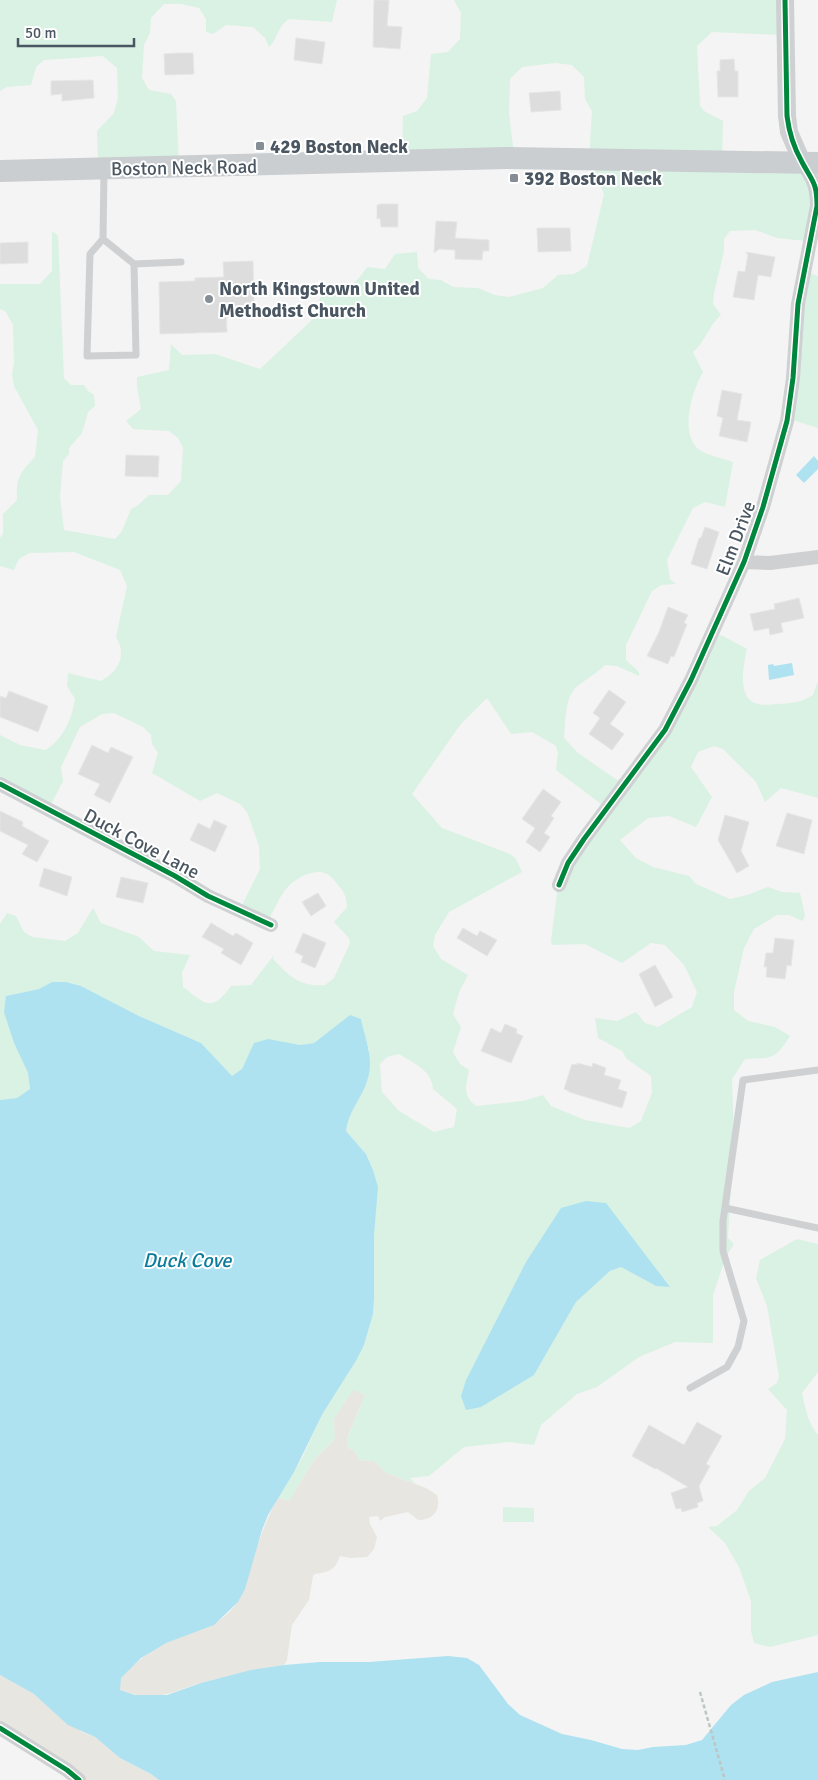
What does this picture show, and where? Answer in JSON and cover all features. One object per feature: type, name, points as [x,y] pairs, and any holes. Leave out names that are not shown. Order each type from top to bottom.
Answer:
[{"type":"main road","name":"Boston Neck Road","points":[[0,171],[506,158],[810,163]]},
{"type":"street","points":[[785,0],[787,116],[789,132],[810,163]]},
{"type":"street","name":"Elm Drive","points":[[559,885],[568,862],[665,730],[691,680],[744,562],[763,507],[787,421],[793,378],[798,304],[817,206],[817,190],[810,163]]},
{"type":"street","points":[[744,562],[770,563],[818,557]]},
{"type":"street","name":"Duck Cove Lane","points":[[0,784],[175,876],[208,896],[271,925]]},
{"type":"street","points":[[0,1728],[67,1770],[79,1780]]},
{"type":"lane","points":[[104,169],[103,239],[90,254],[87,356],[136,355],[134,264]]},
{"type":"lane","points":[[103,239],[134,264],[181,262]]},
{"type":"lane","points":[[690,1388],[727,1367],[738,1347],[744,1321],[723,1251],[725,1208],[743,1080],[818,1070]]},
{"type":"lane","points":[[725,1208],[818,1228]]},
{"type":"path","points":[[700,1692],[725,1780]]},
{"type":"green space","points":[[0,0],[337,0],[332,22],[289,19],[282,25],[275,40],[269,47],[265,38],[253,27],[226,25],[213,34],[206,32],[206,19],[199,8],[181,4],[164,4],[151,18],[150,33],[144,45],[142,78],[149,90],[171,94],[176,101],[179,166],[98,168],[97,131],[114,113],[118,98],[117,68],[103,56],[44,60],[36,67],[31,85],[7,87],[0,91]]},
{"type":"green space","points":[[454,0],[779,0],[778,35],[712,32],[697,46],[700,106],[704,111],[723,121],[722,158],[815,166],[806,241],[777,238],[755,230],[730,231],[724,239],[724,251],[713,304],[721,315],[693,352],[703,372],[692,400],[689,431],[697,448],[708,454],[733,462],[725,507],[705,502],[693,508],[667,560],[670,579],[676,584],[661,585],[652,591],[626,645],[626,660],[639,672],[639,676],[617,666],[605,665],[574,689],[568,702],[564,738],[578,753],[617,780],[621,779],[660,729],[710,632],[723,636],[747,649],[743,684],[747,697],[754,703],[767,705],[800,701],[813,695],[818,681],[818,798],[781,788],[765,802],[756,782],[723,749],[714,746],[698,752],[691,767],[712,797],[696,827],[669,816],[648,818],[620,840],[636,858],[653,867],[689,876],[696,884],[730,899],[768,887],[782,892],[800,893],[805,915],[803,921],[789,915],[777,915],[754,929],[744,948],[734,992],[734,1010],[748,1021],[775,1027],[790,1036],[776,1054],[767,1058],[745,1059],[732,1079],[734,1136],[728,1238],[733,1243],[733,1246],[726,1256],[713,1295],[713,1343],[675,1342],[639,1357],[597,1387],[577,1394],[541,1425],[534,1445],[509,1442],[464,1447],[429,1476],[410,1478],[416,1484],[386,1473],[374,1461],[359,1460],[354,1450],[348,1448],[347,1439],[365,1395],[353,1391],[334,1419],[335,1439],[315,1459],[289,1501],[278,1498],[302,1458],[323,1413],[364,1345],[373,1314],[373,1170],[366,1154],[346,1131],[347,1122],[367,1081],[369,1049],[361,1019],[350,1016],[314,1043],[300,1045],[255,1043],[242,1069],[232,1077],[201,1043],[139,1016],[81,986],[66,982],[52,982],[39,989],[6,996],[14,1043],[28,1073],[30,1090],[17,1098],[0,1100],[0,924],[7,913],[16,916],[24,932],[32,937],[65,941],[78,933],[93,908],[101,923],[139,937],[154,951],[190,955],[182,973],[183,987],[197,998],[213,1003],[219,1000],[231,986],[251,985],[274,955],[273,959],[296,980],[309,984],[325,985],[334,978],[350,943],[349,938],[334,922],[347,907],[346,898],[342,890],[329,875],[323,872],[316,872],[302,876],[290,885],[281,896],[270,917],[240,909],[260,869],[259,846],[247,812],[240,804],[217,793],[200,801],[152,773],[158,753],[152,744],[151,735],[143,727],[114,713],[102,714],[80,727],[61,767],[63,781],[49,808],[0,783],[0,735],[20,745],[45,750],[61,735],[71,714],[75,699],[67,686],[68,673],[101,681],[117,667],[121,650],[116,637],[127,586],[120,570],[74,552],[29,553],[19,559],[14,570],[0,566],[0,538],[3,534],[3,514],[17,500],[17,486],[20,476],[35,457],[38,430],[14,386],[12,374],[14,363],[13,325],[6,312],[0,309],[0,284],[40,284],[52,271],[52,231],[58,236],[64,378],[71,385],[84,385],[94,395],[95,406],[88,412],[82,433],[69,448],[69,454],[63,461],[60,497],[64,530],[115,539],[122,531],[131,509],[149,495],[168,495],[181,481],[183,448],[178,438],[169,431],[133,429],[126,421],[141,409],[137,377],[169,370],[171,344],[182,355],[215,354],[260,369],[311,321],[326,283],[340,287],[351,285],[367,267],[385,269],[395,254],[417,252],[418,268],[429,279],[441,280],[453,287],[478,288],[495,295],[509,297],[543,288],[558,275],[574,274],[587,266],[604,194],[589,160],[592,111],[585,99],[584,77],[572,65],[555,63],[522,67],[510,79],[509,113],[514,155],[402,159],[403,116],[417,111],[427,98],[431,54],[448,52],[460,39],[461,13]],"holes":[[[487,698],[511,734],[532,732],[556,746],[558,753],[556,770],[601,804],[559,877],[552,945],[585,944],[622,963],[651,943],[665,945],[684,965],[697,992],[692,1007],[658,1027],[645,1023],[636,1012],[617,1021],[595,1018],[598,1038],[622,1051],[627,1059],[651,1076],[652,1093],[641,1121],[629,1128],[585,1120],[551,1106],[543,1095],[523,1101],[476,1106],[469,1098],[466,1090],[469,1070],[460,1064],[453,1052],[461,1027],[453,1014],[459,992],[468,975],[441,959],[433,946],[435,935],[449,912],[522,872],[516,859],[510,854],[442,828],[412,794],[460,725]],[[399,1054],[425,1072],[432,1082],[433,1089],[457,1109],[454,1127],[434,1132],[399,1111],[382,1092],[380,1064],[387,1057]],[[605,1203],[656,1286],[621,1267],[610,1271],[576,1302],[534,1375],[466,1380],[527,1263]]]},
{"type":"green space","points":[[803,271],[818,276],[818,428],[786,418]]},
{"type":"green space","points":[[797,1239],[818,1244],[818,1372],[802,1393],[809,1421],[818,1435],[818,1635],[770,1647],[754,1643],[751,1631],[751,1601],[739,1567],[725,1543],[708,1527],[717,1526],[737,1510],[749,1491],[765,1478],[785,1439],[787,1410],[768,1389],[777,1383],[779,1376],[767,1306],[756,1278],[760,1260]]},
{"type":"green space","points":[[503,1507],[534,1508],[534,1522],[503,1522]]},
{"type":"sand","points":[[353,1390],[365,1395],[347,1438],[348,1448],[354,1450],[359,1460],[374,1461],[386,1473],[426,1488],[437,1495],[438,1505],[435,1513],[424,1520],[418,1520],[408,1512],[385,1517],[380,1521],[378,1516],[369,1517],[370,1524],[377,1537],[374,1549],[367,1557],[351,1558],[340,1556],[331,1570],[313,1576],[309,1600],[292,1625],[287,1660],[284,1665],[225,1677],[164,1695],[145,1696],[120,1690],[120,1678],[147,1654],[165,1643],[204,1629],[221,1620],[237,1603],[269,1516],[278,1498],[289,1501],[315,1459],[335,1439],[334,1419]]},
{"type":"sand","points":[[0,1675],[34,1694],[82,1732],[95,1737],[120,1758],[159,1780],[80,1780],[0,1729]]},
{"type":"water","points":[[814,456],[818,461],[818,469],[804,483],[796,475]]},
{"type":"water","points":[[792,663],[794,675],[769,680],[768,665]]},
{"type":"water","name":"Duck Cove","points":[[52,982],[66,982],[81,986],[139,1016],[201,1043],[232,1076],[242,1069],[254,1043],[268,1039],[300,1045],[314,1043],[350,1015],[361,1019],[370,1057],[367,1081],[349,1118],[346,1131],[366,1154],[378,1187],[374,1235],[373,1314],[364,1345],[323,1413],[294,1472],[268,1515],[245,1589],[238,1602],[214,1625],[166,1643],[141,1658],[121,1678],[120,1690],[135,1695],[167,1695],[201,1683],[251,1670],[284,1665],[320,1662],[369,1662],[448,1656],[467,1658],[479,1665],[508,1704],[520,1715],[562,1734],[622,1749],[638,1750],[686,1745],[702,1740],[731,1705],[744,1695],[772,1682],[818,1672],[818,1780],[159,1780],[120,1758],[95,1737],[68,1725],[34,1694],[0,1675],[0,1100],[17,1098],[30,1089],[28,1073],[14,1043],[4,1012],[6,996],[39,989]]},
{"type":"water","points":[[586,1201],[606,1203],[670,1287],[656,1286],[621,1267],[610,1271],[576,1302],[534,1375],[481,1407],[466,1410],[461,1396],[466,1380],[526,1262],[561,1208]]},
{"type":"building","points":[[374,0],[389,0],[387,26],[402,27],[400,49],[373,47]]},
{"type":"building","points":[[296,38],[325,42],[322,64],[294,60]]},
{"type":"building","points":[[193,53],[194,74],[165,75],[164,54]]},
{"type":"building","points":[[734,59],[735,71],[738,71],[738,97],[718,97],[717,71],[720,71],[720,60]]},
{"type":"building","points":[[93,80],[94,98],[62,101],[62,94],[51,95],[51,81]]},
{"type":"building","points":[[560,91],[561,110],[531,112],[529,93]]},
{"type":"building","points":[[398,204],[398,227],[381,227],[380,218],[377,219],[377,205]]},
{"type":"building","points":[[436,221],[457,222],[455,238],[489,240],[489,251],[483,251],[482,260],[455,259],[455,250],[439,249],[434,253]]},
{"type":"building","points":[[537,228],[570,228],[571,251],[538,252]]},
{"type":"building","points":[[28,242],[28,263],[0,264],[0,243]]},
{"type":"building","points":[[746,252],[775,257],[771,277],[758,275],[754,300],[733,297],[738,271],[745,272],[748,255]]},
{"type":"building","points":[[253,261],[254,306],[226,307],[227,332],[160,334],[159,282],[195,281],[195,278],[224,277],[223,262]]},
{"type":"building","points":[[722,390],[742,394],[737,420],[751,422],[747,442],[719,436],[723,418],[717,416]]},
{"type":"building","points":[[126,455],[159,456],[158,477],[125,476]]},
{"type":"building","points":[[705,527],[719,532],[707,569],[691,564],[699,538],[701,538]]},
{"type":"building","points":[[799,598],[804,618],[781,623],[783,632],[770,635],[769,628],[754,631],[750,614],[775,609],[774,604]]},
{"type":"building","points":[[668,607],[688,615],[684,623],[687,624],[674,657],[671,656],[668,664],[647,656],[659,632]]},
{"type":"building","points":[[609,690],[626,702],[610,724],[624,734],[612,750],[589,734],[600,718],[593,713]]},
{"type":"building","points":[[9,691],[48,706],[38,732],[0,717],[0,696],[6,698]]},
{"type":"building","points":[[92,745],[108,753],[111,747],[133,757],[110,803],[94,795],[100,784],[78,774]]},
{"type":"building","points":[[543,789],[561,802],[551,816],[554,818],[544,833],[550,837],[540,852],[526,842],[535,828],[522,819]]},
{"type":"building","points":[[0,811],[23,822],[22,826],[49,841],[37,862],[22,854],[28,845],[0,831]]},
{"type":"building","points":[[787,813],[812,820],[804,854],[776,846]]},
{"type":"building","points":[[725,815],[749,822],[741,851],[749,866],[737,873],[718,840]]},
{"type":"building","points":[[214,820],[227,826],[215,852],[190,840],[198,823],[210,829]]},
{"type":"building","points":[[44,868],[72,877],[67,896],[39,886]]},
{"type":"building","points":[[121,877],[148,883],[143,903],[116,897]]},
{"type":"building","points":[[318,893],[326,906],[311,916],[302,902]]},
{"type":"building","points":[[211,923],[233,936],[236,933],[253,943],[241,965],[221,953],[224,949],[202,937]]},
{"type":"building","points":[[463,928],[477,936],[480,931],[497,940],[487,956],[457,938]]},
{"type":"building","points":[[303,933],[326,943],[315,968],[301,962],[303,956],[295,952]]},
{"type":"building","points":[[775,938],[794,940],[791,966],[787,965],[785,979],[766,977],[767,967],[764,967],[766,953],[773,953]]},
{"type":"building","points":[[655,965],[673,997],[655,1007],[639,974]]},
{"type":"building","points":[[505,1024],[517,1029],[516,1033],[523,1036],[511,1063],[481,1051],[491,1028],[501,1033]]},
{"type":"building","points":[[577,1063],[592,1067],[593,1063],[606,1068],[604,1075],[621,1080],[618,1089],[627,1092],[622,1108],[564,1089],[572,1064],[577,1065]]},
{"type":"building","points":[[697,1422],[722,1436],[706,1464],[710,1466],[699,1486],[703,1501],[697,1503],[698,1507],[682,1512],[681,1508],[676,1509],[671,1493],[688,1487],[632,1456],[649,1425],[684,1445]]},
{"type":"cycle path","points":[[559,885],[568,863],[584,839],[665,730],[691,680],[744,562],[763,507],[787,421],[793,378],[798,304],[817,198],[815,187],[792,140],[787,116],[785,0]]},
{"type":"cycle path","points":[[0,784],[175,876],[208,896],[271,925]]},
{"type":"cycle path","points":[[0,1728],[67,1770],[79,1780]]},
{"type":"place","name":"429 Boston Neck","points":[[260,146]]},
{"type":"place","name":"392 Boston Neck","points":[[514,178]]},
{"type":"place","name":"North Kingstown United Methodist Church","points":[[209,299]]}]
